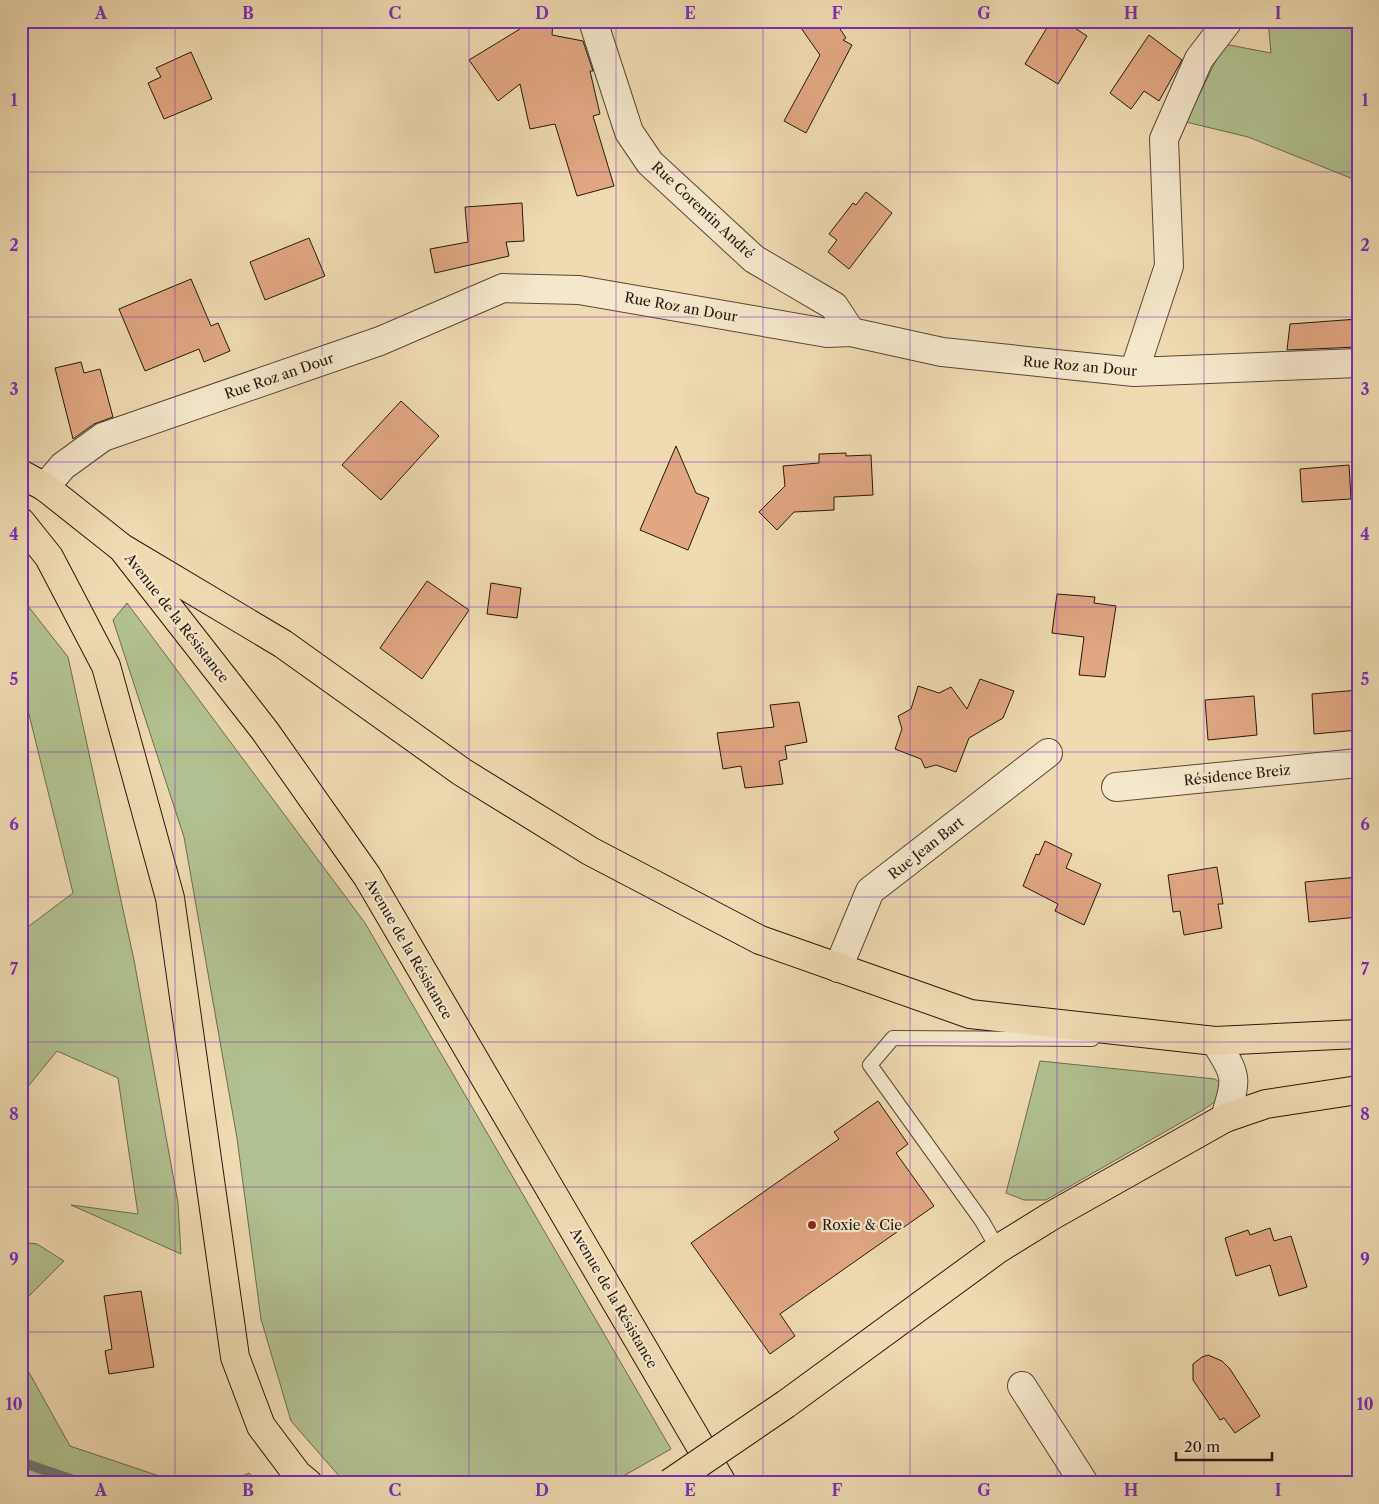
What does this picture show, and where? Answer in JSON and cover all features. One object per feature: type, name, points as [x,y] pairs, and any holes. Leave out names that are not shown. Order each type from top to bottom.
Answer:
[{"type":"main road","name":"Avenue de la Résistance","points":[[21,474],[45,487],[122,548],[265,731],[367,876],[722,1483]]},
{"type":"main road","points":[[21,522],[50,556],[106,666],[170,898],[235,1357],[261,1426],[297,1474],[308,1483]]},
{"type":"main road","points":[[122,548],[283,644],[462,772],[590,851],[760,940],[970,1014],[1215,1041],[1358,1034]]},
{"type":"main road","points":[[670,1483],[786,1404],[998,1249],[1052,1215],[1225,1118],[1266,1104],[1358,1090]]},
{"type":"street","name":"Rue Corentin André","points":[[593,21],[628,132],[650,163],[754,259],[834,306],[851,332]]},
{"type":"street","points":[[1134,372],[1169,266],[1164,139],[1199,59],[1228,21]]},
{"type":"street","name":"Rue Roz an Dour","points":[[45,487],[63,466],[103,436],[380,340],[503,288],[579,290],[827,333],[851,332],[942,352],[1134,372],[1358,364]]},
{"type":"street","name":"Rue Jean Bart","points":[[838,968],[870,891],[1048,753]]},
{"type":"street","name":"Résidence Breiz","points":[[1116,787],[1358,762]]},
{"type":"street","points":[[1215,1041],[1232,1068],[1235,1085],[1225,1118]]},
{"type":"street","points":[[1022,1386],[1084,1483]]},
{"type":"lane","points":[[998,1249],[982,1220],[870,1065],[893,1038],[1215,1041]]},
{"type":"path","points":[[1264,21],[1282,26],[1289,21]]},
{"type":"green space","points":[[1268,21],[1339,21],[1344,27],[1358,27],[1358,181],[1248,137],[1186,122],[1224,44],[1271,53]]},
{"type":"green space","points":[[21,597],[68,657],[134,960],[178,1203],[181,1254],[71,1205],[138,1214],[118,1078],[57,1051],[21,1095],[21,932],[73,893],[24,694],[21,692]]},
{"type":"green space","points":[[127,603],[365,923],[671,1449],[611,1483],[353,1483],[340,1477],[291,1421],[261,1319],[237,1138],[184,837],[113,620]]},
{"type":"green space","points":[[1040,1061],[1215,1079],[1226,1087],[1222,1097],[1203,1110],[1046,1200],[1024,1200],[1006,1193]]},
{"type":"green space","points":[[21,1242],[37,1244],[64,1261],[21,1304]]},
{"type":"green space","points":[[21,1358],[70,1446],[180,1483],[21,1483]]},
{"type":"green space","points":[[249,1473],[259,1483],[228,1483]]},
{"type":"building","points":[[533,21],[553,21],[552,35],[583,41],[593,71],[590,71],[600,114],[593,116],[614,186],[577,196],[555,124],[530,129],[520,84],[498,101],[469,60]]},
{"type":"building","points":[[796,21],[835,21],[846,38],[843,40],[852,45],[806,133],[784,121],[820,55]]},
{"type":"building","points":[[1051,21],[1064,21],[1087,36],[1058,84],[1025,64]]},
{"type":"building","points":[[1149,35],[1182,60],[1159,101],[1144,91],[1131,109],[1110,93]]},
{"type":"building","points":[[191,52],[212,99],[164,119],[148,83],[161,77],[156,68]]},
{"type":"building","points":[[866,192],[892,213],[849,269],[828,252],[837,240],[829,234],[853,203],[856,205]]},
{"type":"building","points":[[522,203],[524,241],[506,242],[509,256],[435,273],[430,249],[468,242],[465,207]]},
{"type":"building","points":[[309,238],[325,276],[265,300],[250,262]]},
{"type":"building","points":[[191,279],[211,326],[218,323],[230,351],[204,362],[199,349],[145,371],[119,309]]},
{"type":"building","points":[[1358,319],[1358,347],[1287,350],[1290,324]]},
{"type":"building","points":[[81,362],[84,373],[100,369],[113,417],[94,424],[73,439],[55,368]]},
{"type":"building","points":[[401,401],[439,436],[381,500],[342,465]]},
{"type":"building","points":[[676,446],[696,493],[709,498],[688,550],[640,530]]},
{"type":"building","points":[[846,453],[846,456],[871,455],[873,495],[834,497],[834,510],[794,512],[777,530],[759,512],[785,486],[783,466],[819,463],[819,454]]},
{"type":"building","points":[[1349,465],[1351,499],[1302,502],[1300,469]]},
{"type":"building","points":[[427,581],[469,610],[422,679],[380,648]]},
{"type":"building","points":[[491,583],[521,588],[517,618],[487,614]]},
{"type":"building","points":[[1057,594],[1095,597],[1094,603],[1116,606],[1105,677],[1079,675],[1084,637],[1052,633]]},
{"type":"building","points":[[980,679],[1014,691],[1003,718],[969,738],[956,772],[936,765],[925,768],[921,759],[895,749],[902,729],[898,716],[911,709],[918,686],[939,693],[951,687],[967,709]]},
{"type":"building","points":[[1358,690],[1358,730],[1314,734],[1312,694]]},
{"type":"building","points":[[1254,696],[1257,735],[1208,740],[1205,700]]},
{"type":"building","points":[[799,702],[807,742],[785,746],[787,759],[779,761],[783,784],[745,788],[741,766],[723,769],[717,733],[774,727],[770,705]]},
{"type":"building","points":[[1045,841],[1072,854],[1066,868],[1101,884],[1084,925],[1055,911],[1058,904],[1023,886],[1036,854],[1039,855]]},
{"type":"building","points":[[1217,867],[1223,904],[1218,904],[1222,928],[1184,935],[1180,911],[1173,912],[1168,875]]},
{"type":"building","points":[[1358,877],[1358,917],[1309,922],[1305,882]]},
{"type":"building","name":"Roxie & Cie","points":[[878,1101],[908,1144],[896,1153],[934,1206],[780,1314],[795,1336],[770,1354],[691,1243],[839,1139],[834,1132]]},
{"type":"building","points":[[1270,1228],[1274,1241],[1291,1236],[1307,1287],[1279,1296],[1270,1265],[1236,1276],[1225,1238],[1248,1230],[1250,1235]]},
{"type":"building","points":[[141,1291],[154,1367],[109,1374],[105,1351],[112,1349],[104,1296]]},
{"type":"building","points":[[1208,1355],[1222,1361],[1230,1369],[1260,1416],[1235,1433],[1224,1418],[1220,1420],[1193,1380],[1193,1364]]},
{"type":"waterway","points":[[21,1462],[82,1483]]},
{"type":"place","name":"Roxie & Cie","points":[[812,1225]]}]
